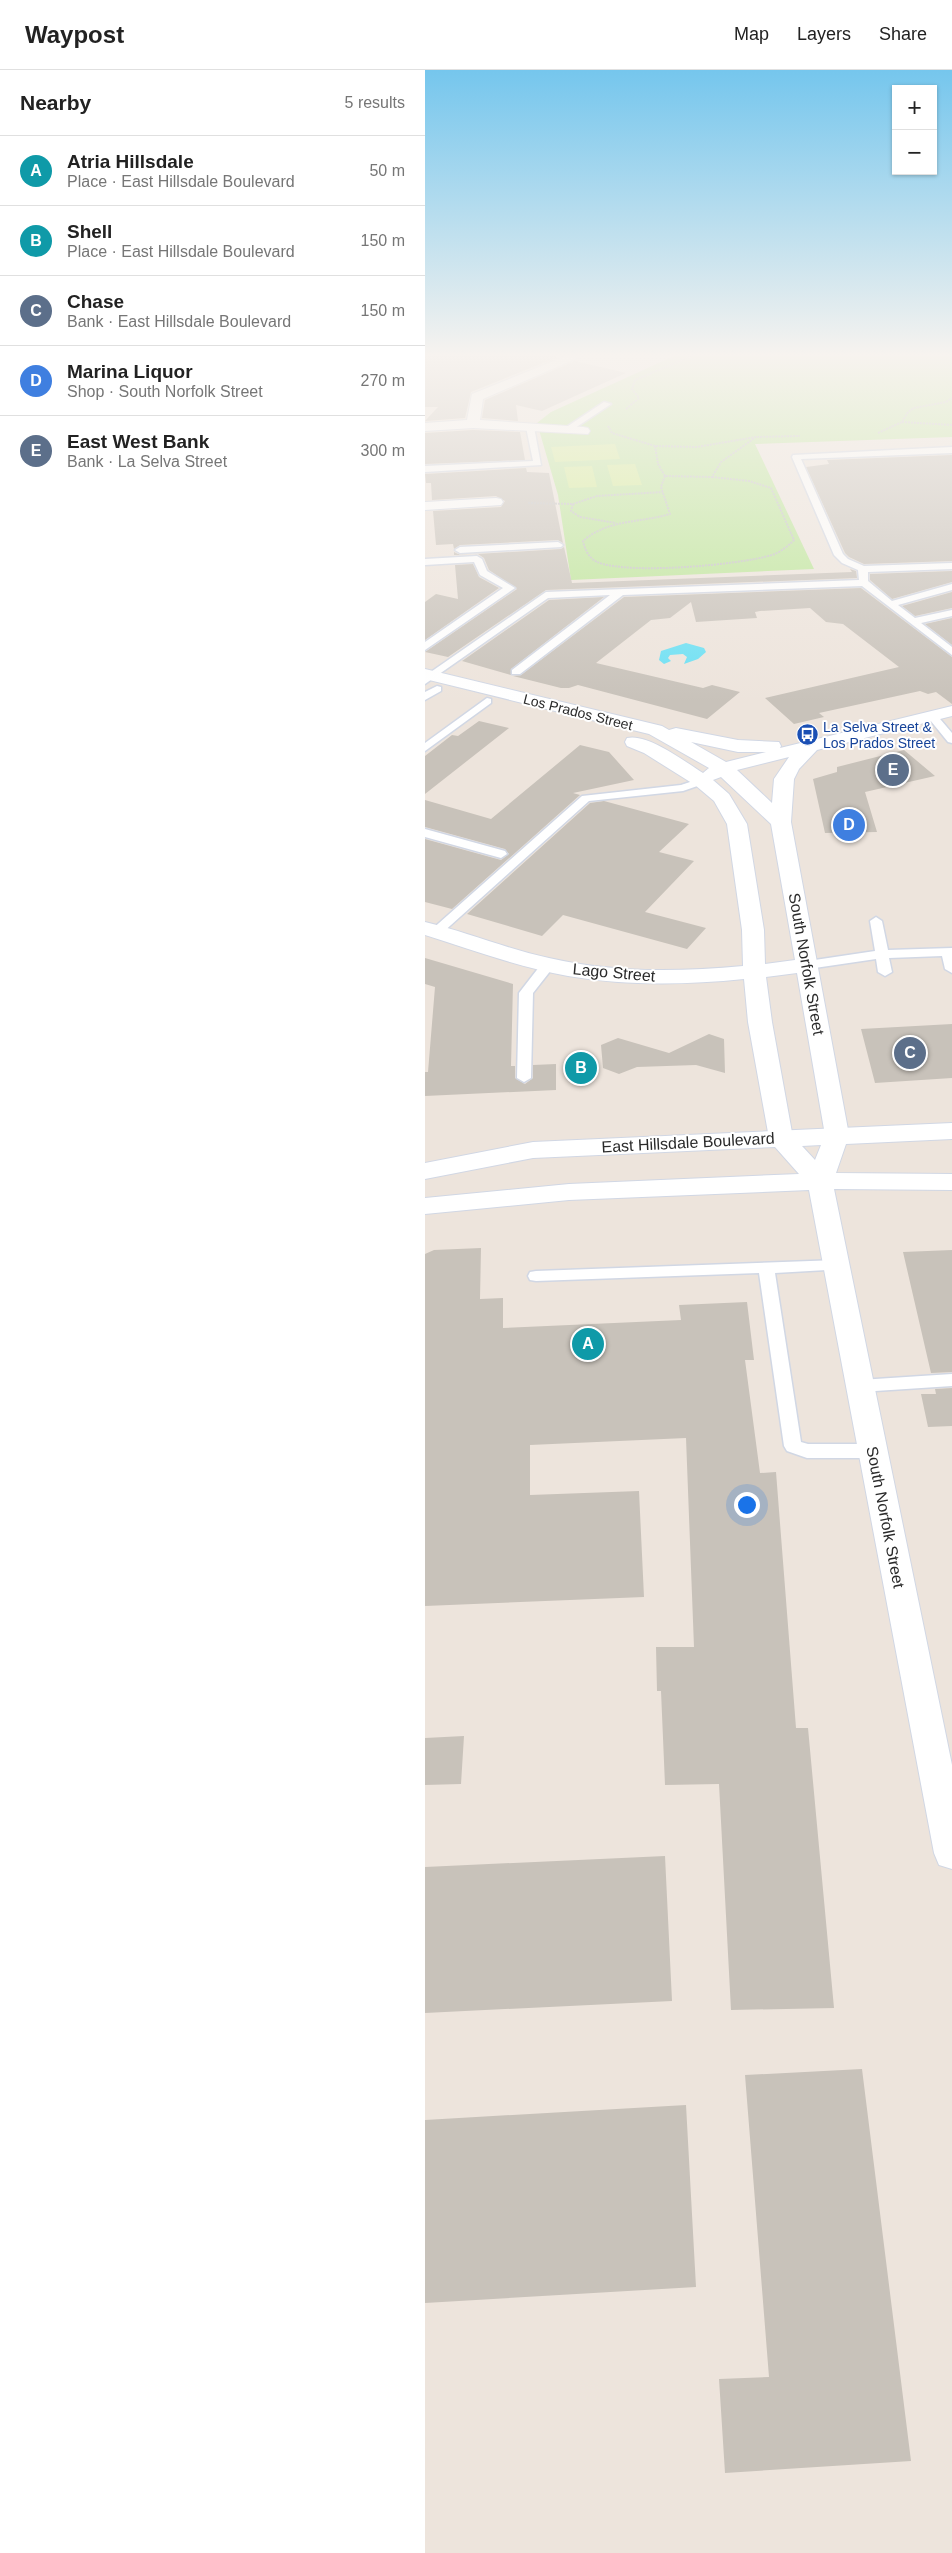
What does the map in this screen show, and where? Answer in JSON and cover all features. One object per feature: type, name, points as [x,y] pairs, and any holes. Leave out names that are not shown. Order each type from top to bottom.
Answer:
[{"type":"street","points":[[425,506],[496,502]]},
{"type":"street","name":"Los Prados Street","points":[[428,684],[487,702],[575,724],[633,742],[651,749],[701,781]]},
{"type":"street","name":"Los Prados Street","points":[[428,684],[655,730],[723,768]]},
{"type":"street","points":[[820,1181],[781,1138],[760,1022],[754,973],[753,930],[737,824],[722,798],[701,781],[723,768],[952,710]]},
{"type":"street","points":[[655,730],[738,746],[811,746]]},
{"type":"street","name":"South Norfolk Street","points":[[811,746],[790,765],[782,782],[781,822],[837,1134],[820,1181],[952,1853]]},
{"type":"street","points":[[723,768],[781,822]]},
{"type":"street","name":"Lago Street","points":[[431,930],[548,965],[602,974],[643,976],[754,973],[808,965]]},
{"type":"street","name":"East Hillsdale Boulevard","points":[[425,1171],[533,1150],[837,1134],[952,1131]]},
{"type":"street","points":[[425,1206],[569,1192],[820,1181],[952,1182]]},
{"type":"lane","points":[[803,472],[839,555],[845,561],[863,569],[952,566]]},
{"type":"lane","points":[[425,552],[558,545]]},
{"type":"lane","points":[[425,562],[477,560],[483,573],[511,588],[425,647]]},
{"type":"lane","points":[[863,569],[864,583]]},
{"type":"lane","points":[[428,684],[545,595],[864,583],[952,652]]},
{"type":"lane","points":[[891,604],[952,588]]},
{"type":"lane","points":[[516,672],[621,592]]},
{"type":"lane","points":[[914,621],[952,613]]},
{"type":"lane","points":[[425,748],[487,702]]},
{"type":"lane","points":[[931,716],[952,740]]},
{"type":"lane","points":[[431,930],[587,798],[683,788],[701,781]]},
{"type":"lane","points":[[425,833],[501,854]]},
{"type":"lane","points":[[876,921],[885,972]]},
{"type":"lane","points":[[808,965],[882,954],[949,952],[952,969]]},
{"type":"lane","points":[[524,1078],[526,993],[548,965]]},
{"type":"lane","points":[[536,1276],[766,1266],[838,1265]]},
{"type":"lane","points":[[766,1266],[793,1446],[807,1451],[873,1451]]},
{"type":"lane","points":[[860,1386],[952,1380]]},
{"type":"path","points":[[663,472],[665,476]]},
{"type":"path","points":[[712,477],[715,472]]},
{"type":"path","points":[[665,476],[712,477],[749,481],[771,488],[794,540],[786,548],[773,554],[738,562],[664,566],[618,566],[597,563],[585,551],[583,541],[589,534],[619,523],[659,519],[671,514],[661,487],[665,476]]},
{"type":"path","points":[[528,503],[573,504],[597,496],[663,492]]},
{"type":"path","points":[[573,504],[571,511],[580,517],[619,523]]},
{"type":"green space","points":[[551,472],[768,472],[814,569],[571,580],[558,495]]},
{"type":"green space","points":[[565,472],[593,472],[597,487],[569,488]]},
{"type":"green space","points":[[609,472],[638,472],[642,485],[613,486]]},
{"type":"water","points":[[686,643],[704,648],[706,652],[698,659],[684,664],[687,657],[683,654],[670,655],[668,658],[671,661],[664,664],[659,660],[661,651]]},
{"type":"building","points":[[461,472],[549,473],[563,543],[558,540],[460,545],[454,549],[453,544],[436,545],[433,511],[501,507],[505,501],[496,496],[432,500],[431,483],[426,483],[425,474]]},
{"type":"building","points":[[808,472],[952,472],[952,561],[864,564],[845,553]]},
{"type":"building","points":[[564,547],[572,583],[852,572],[850,569],[856,571],[857,578],[546,590],[448,657],[425,652],[517,589],[489,570],[484,558],[474,554],[561,549]]},
{"type":"building","points":[[473,564],[479,577],[499,588],[425,640],[425,602],[436,594],[458,599],[455,565]]},
{"type":"building","points":[[952,571],[952,582],[892,599],[870,580],[870,574]]},
{"type":"building","points":[[861,588],[952,657],[952,704],[936,692],[928,694],[920,691],[819,713],[824,717],[794,724],[765,698],[899,667],[843,624],[826,622],[810,608],[755,612],[757,618],[696,622],[691,602],[670,618],[651,620],[596,663],[703,688],[712,685],[740,692],[707,719],[578,685],[561,688],[513,676],[521,675],[624,597]]},
{"type":"building","points":[[952,592],[952,608],[915,616],[902,606]]},
{"type":"building","points":[[604,597],[511,669],[511,675],[462,661],[549,600]]},
{"type":"building","points":[[952,618],[952,645],[925,624]]},
{"type":"building","points":[[479,721],[509,728],[425,794],[425,756],[452,735],[458,736]]},
{"type":"building","points":[[580,745],[609,752],[634,780],[573,793],[580,795],[452,909],[425,902],[425,839],[501,860],[509,854],[505,849],[425,827],[425,800],[491,819]]},
{"type":"building","points":[[904,750],[935,776],[865,792],[877,832],[825,833],[813,779],[837,772],[837,767]]},
{"type":"building","points":[[604,801],[689,824],[659,852],[694,861],[645,912],[706,928],[687,949],[563,915],[542,936],[467,914],[590,803]]},
{"type":"building","points":[[425,958],[513,984],[511,1066],[515,1066],[515,1078],[525,1084],[533,1078],[533,1065],[556,1064],[556,1090],[425,1096],[425,1072],[428,1072],[435,987],[425,984]]},
{"type":"building","points":[[952,1024],[952,1078],[875,1083],[861,1029]]},
{"type":"building","points":[[709,1034],[724,1039],[725,1073],[696,1065],[637,1067],[619,1074],[603,1068],[601,1045],[618,1038],[669,1053]]},
{"type":"building","points":[[481,1248],[480,1299],[503,1298],[503,1328],[681,1320],[679,1305],[747,1302],[754,1360],[745,1360],[760,1473],[776,1472],[796,1728],[808,1728],[834,2008],[731,2010],[719,1784],[665,1785],[661,1691],[657,1691],[656,1647],[694,1647],[686,1438],[530,1445],[530,1495],[639,1491],[644,1597],[425,1606],[425,1254],[434,1250]]},
{"type":"building","points":[[952,1250],[952,1372],[931,1373],[903,1252]]},
{"type":"building","points":[[952,1388],[952,1426],[928,1427],[921,1394],[936,1394],[935,1389]]},
{"type":"building","points":[[464,1736],[461,1784],[425,1785],[425,1738]]},
{"type":"building","points":[[665,1856],[672,2001],[425,2013],[425,1867]]},
{"type":"building","points":[[862,2069],[911,2461],[725,2473],[719,2379],[769,2377],[745,2075]]},
{"type":"building","points":[[686,2105],[696,2287],[425,2303],[425,2120]]},
{"type":"place","name":"La Selva Street & Los Prados Street","points":[[807,735]]},
{"type":"place","name":"East West Bank","points":[[893,770]]},
{"type":"place","name":"Marina Liquor","points":[[849,825]]},
{"type":"place","name":"Chase","points":[[910,1053]]},
{"type":"place","name":"Shell","points":[[581,1068]]},
{"type":"place","name":"Atria Hillsdale","points":[[588,1344]]}]
